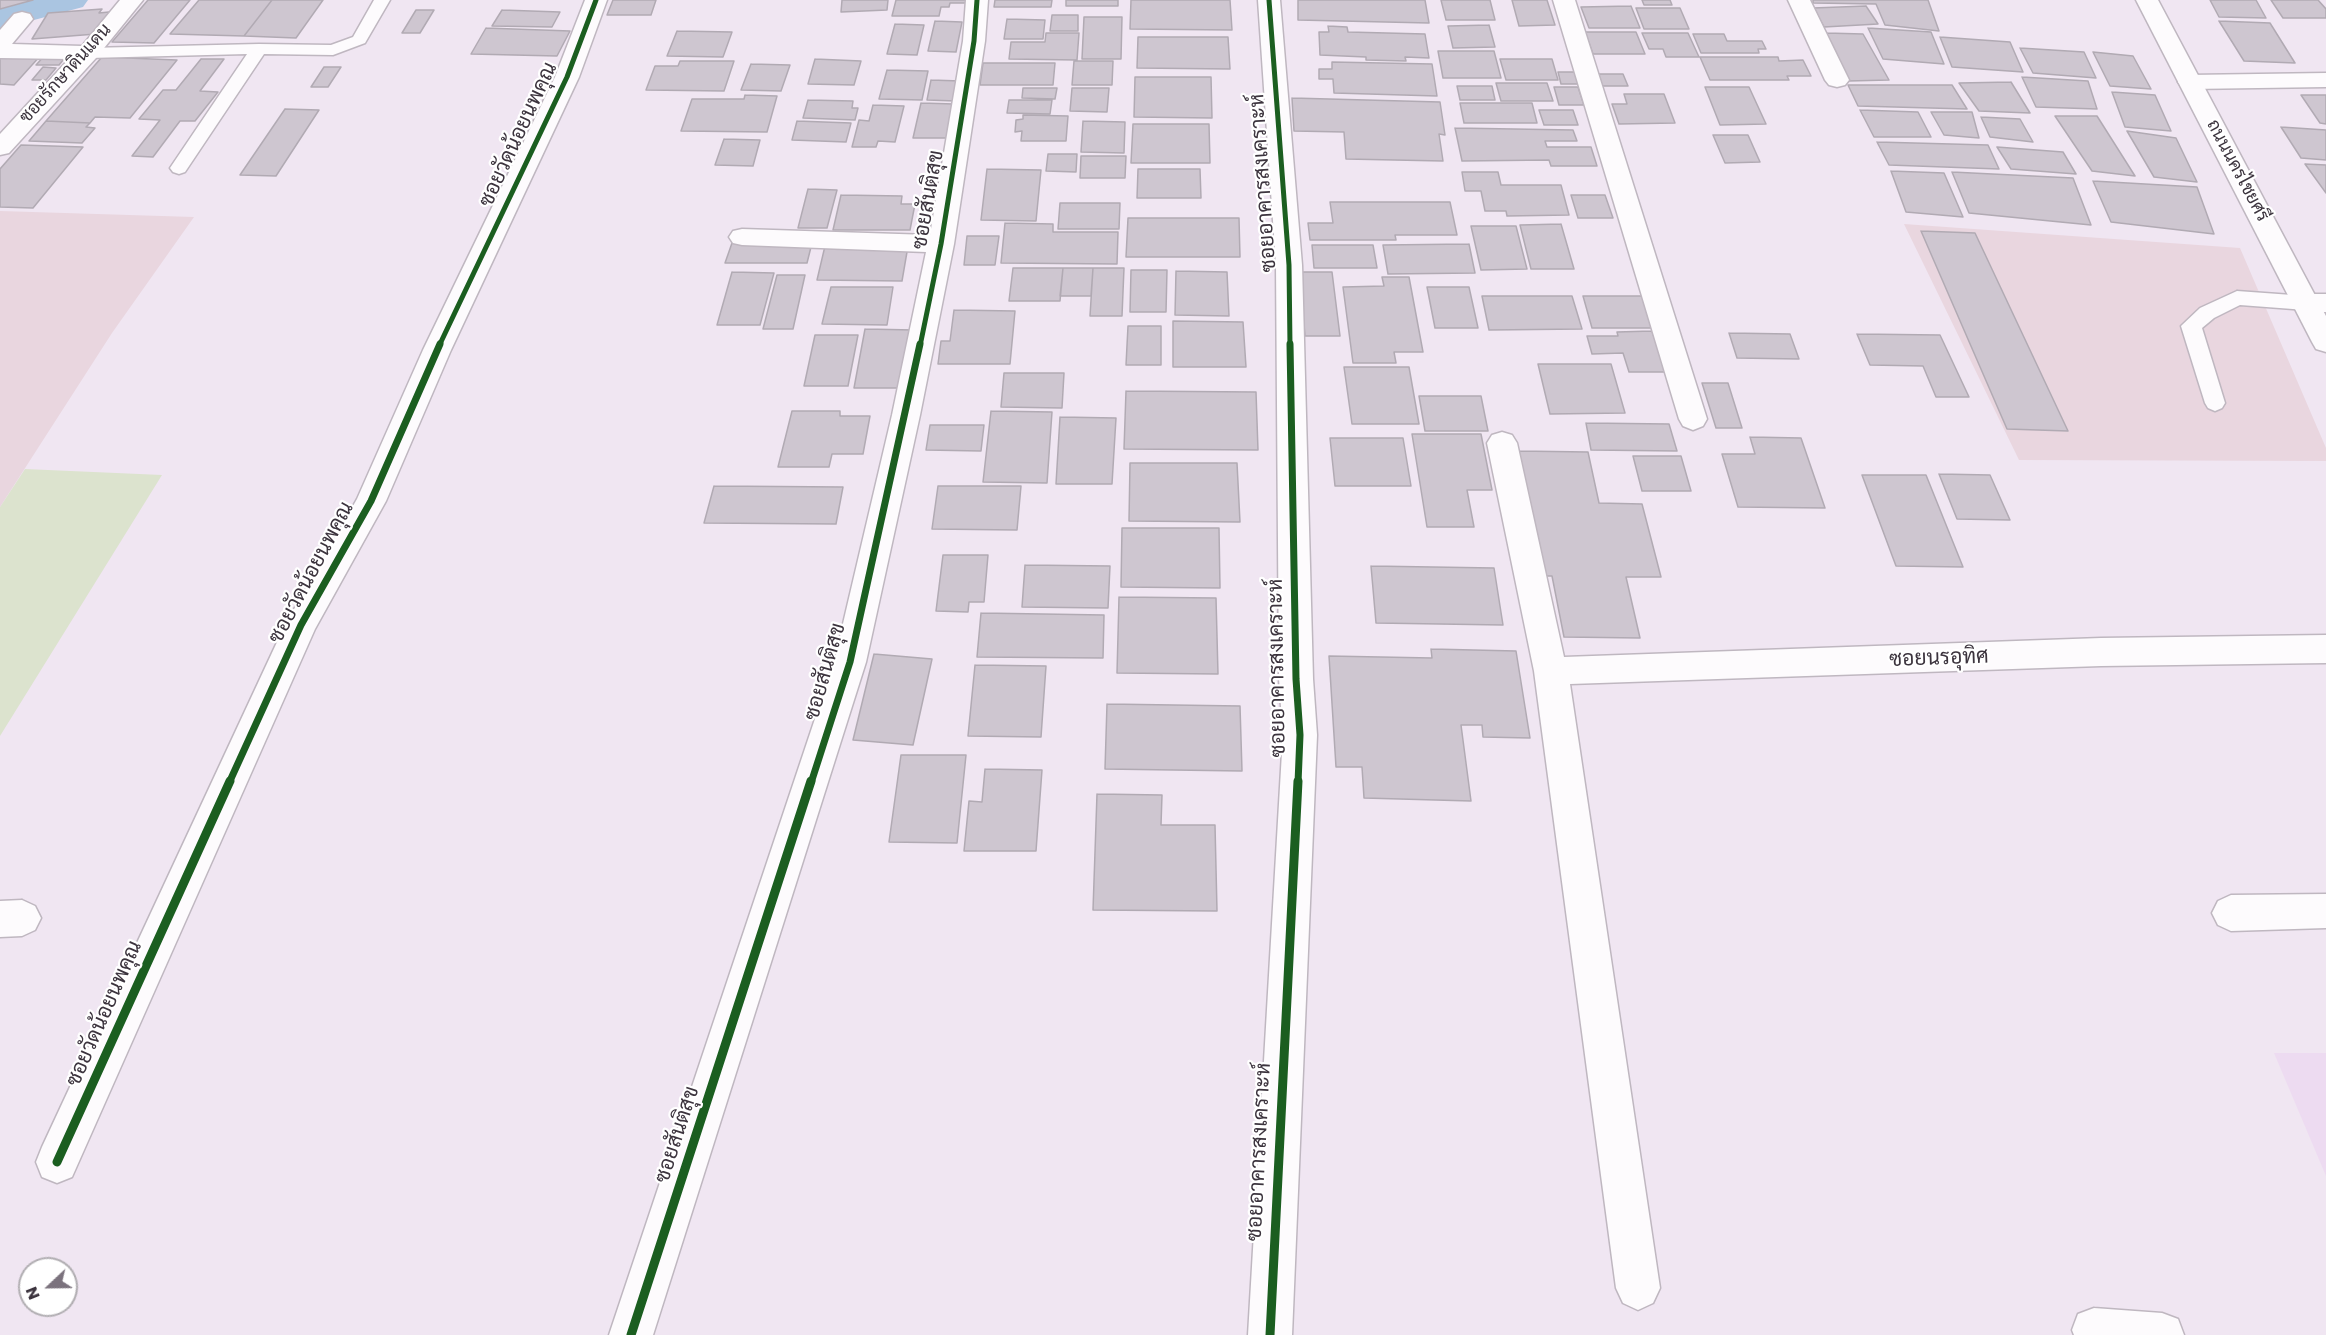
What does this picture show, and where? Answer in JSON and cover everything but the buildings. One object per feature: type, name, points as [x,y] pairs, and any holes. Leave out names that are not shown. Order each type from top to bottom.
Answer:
[{"type":"street","name":"ซอยรักษาดินแดน","points":[[0,148],[132,0]]},
{"type":"street","name":"ซอยวัดน้อยนพคุณ","points":[[57,1162],[301,625],[371,501],[437,350],[567,77],[596,0]]},
{"type":"street","name":"ซอยสันติสุข","points":[[631,1335],[850,662],[906,415],[941,244],[974,40],[977,0]]},
{"type":"street","name":"ซอยอาคารสงเคราะห์","points":[[1269,0],[1289,265],[1296,667],[1300,735],[1270,1335]]},
{"type":"street","points":[[1563,0],[1693,419]]},
{"type":"street","points":[[1799,0],[1837,80]]},
{"type":"street","name":"ถนนนครไชยศรี","points":[[2147,0],[2190,82],[2316,303],[2326,342]]},
{"type":"street","points":[[0,44],[22,19]]},
{"type":"street","points":[[0,51],[88,52]]},
{"type":"street","points":[[2190,82],[2326,80]]},
{"type":"street","points":[[742,237],[941,244]]},
{"type":"street","points":[[1502,443],[1551,671],[1638,1288]]},
{"type":"street","name":"ซอยนรอุทิศ","points":[[1551,671],[2101,652],[2326,649]]},
{"type":"street","points":[[2231,913],[2326,911]]},
{"type":"street","points":[[2094,1330],[2162,1335]]},
{"type":"lane","points":[[88,52],[333,50],[359,40],[382,0]]},
{"type":"lane","points":[[179,168],[259,49]]},
{"type":"lane","points":[[2215,403],[2191,326],[2207,313],[2237,298],[2316,303]]},
{"type":"shaded area","points":[[0,211],[194,217],[112,333],[0,507]]},
{"type":"shaded area","points":[[1904,224],[2240,248],[2326,448],[2326,461],[2019,460]]},
{"type":"shaded area","points":[[2274,1053],[2326,1053],[2326,1176]]},
{"type":"green space","points":[[25,469],[162,475],[0,736],[0,507]]},
{"type":"waterway","points":[[0,19],[71,0]]},
{"type":"cycle path","points":[[57,1162],[301,625],[371,501],[437,350],[567,77],[596,0]]},
{"type":"cycle path","points":[[631,1335],[850,662],[906,415],[941,244],[974,41],[977,0]]},
{"type":"cycle path","points":[[1269,0],[1289,265],[1296,679],[1300,735],[1270,1335]]}]
